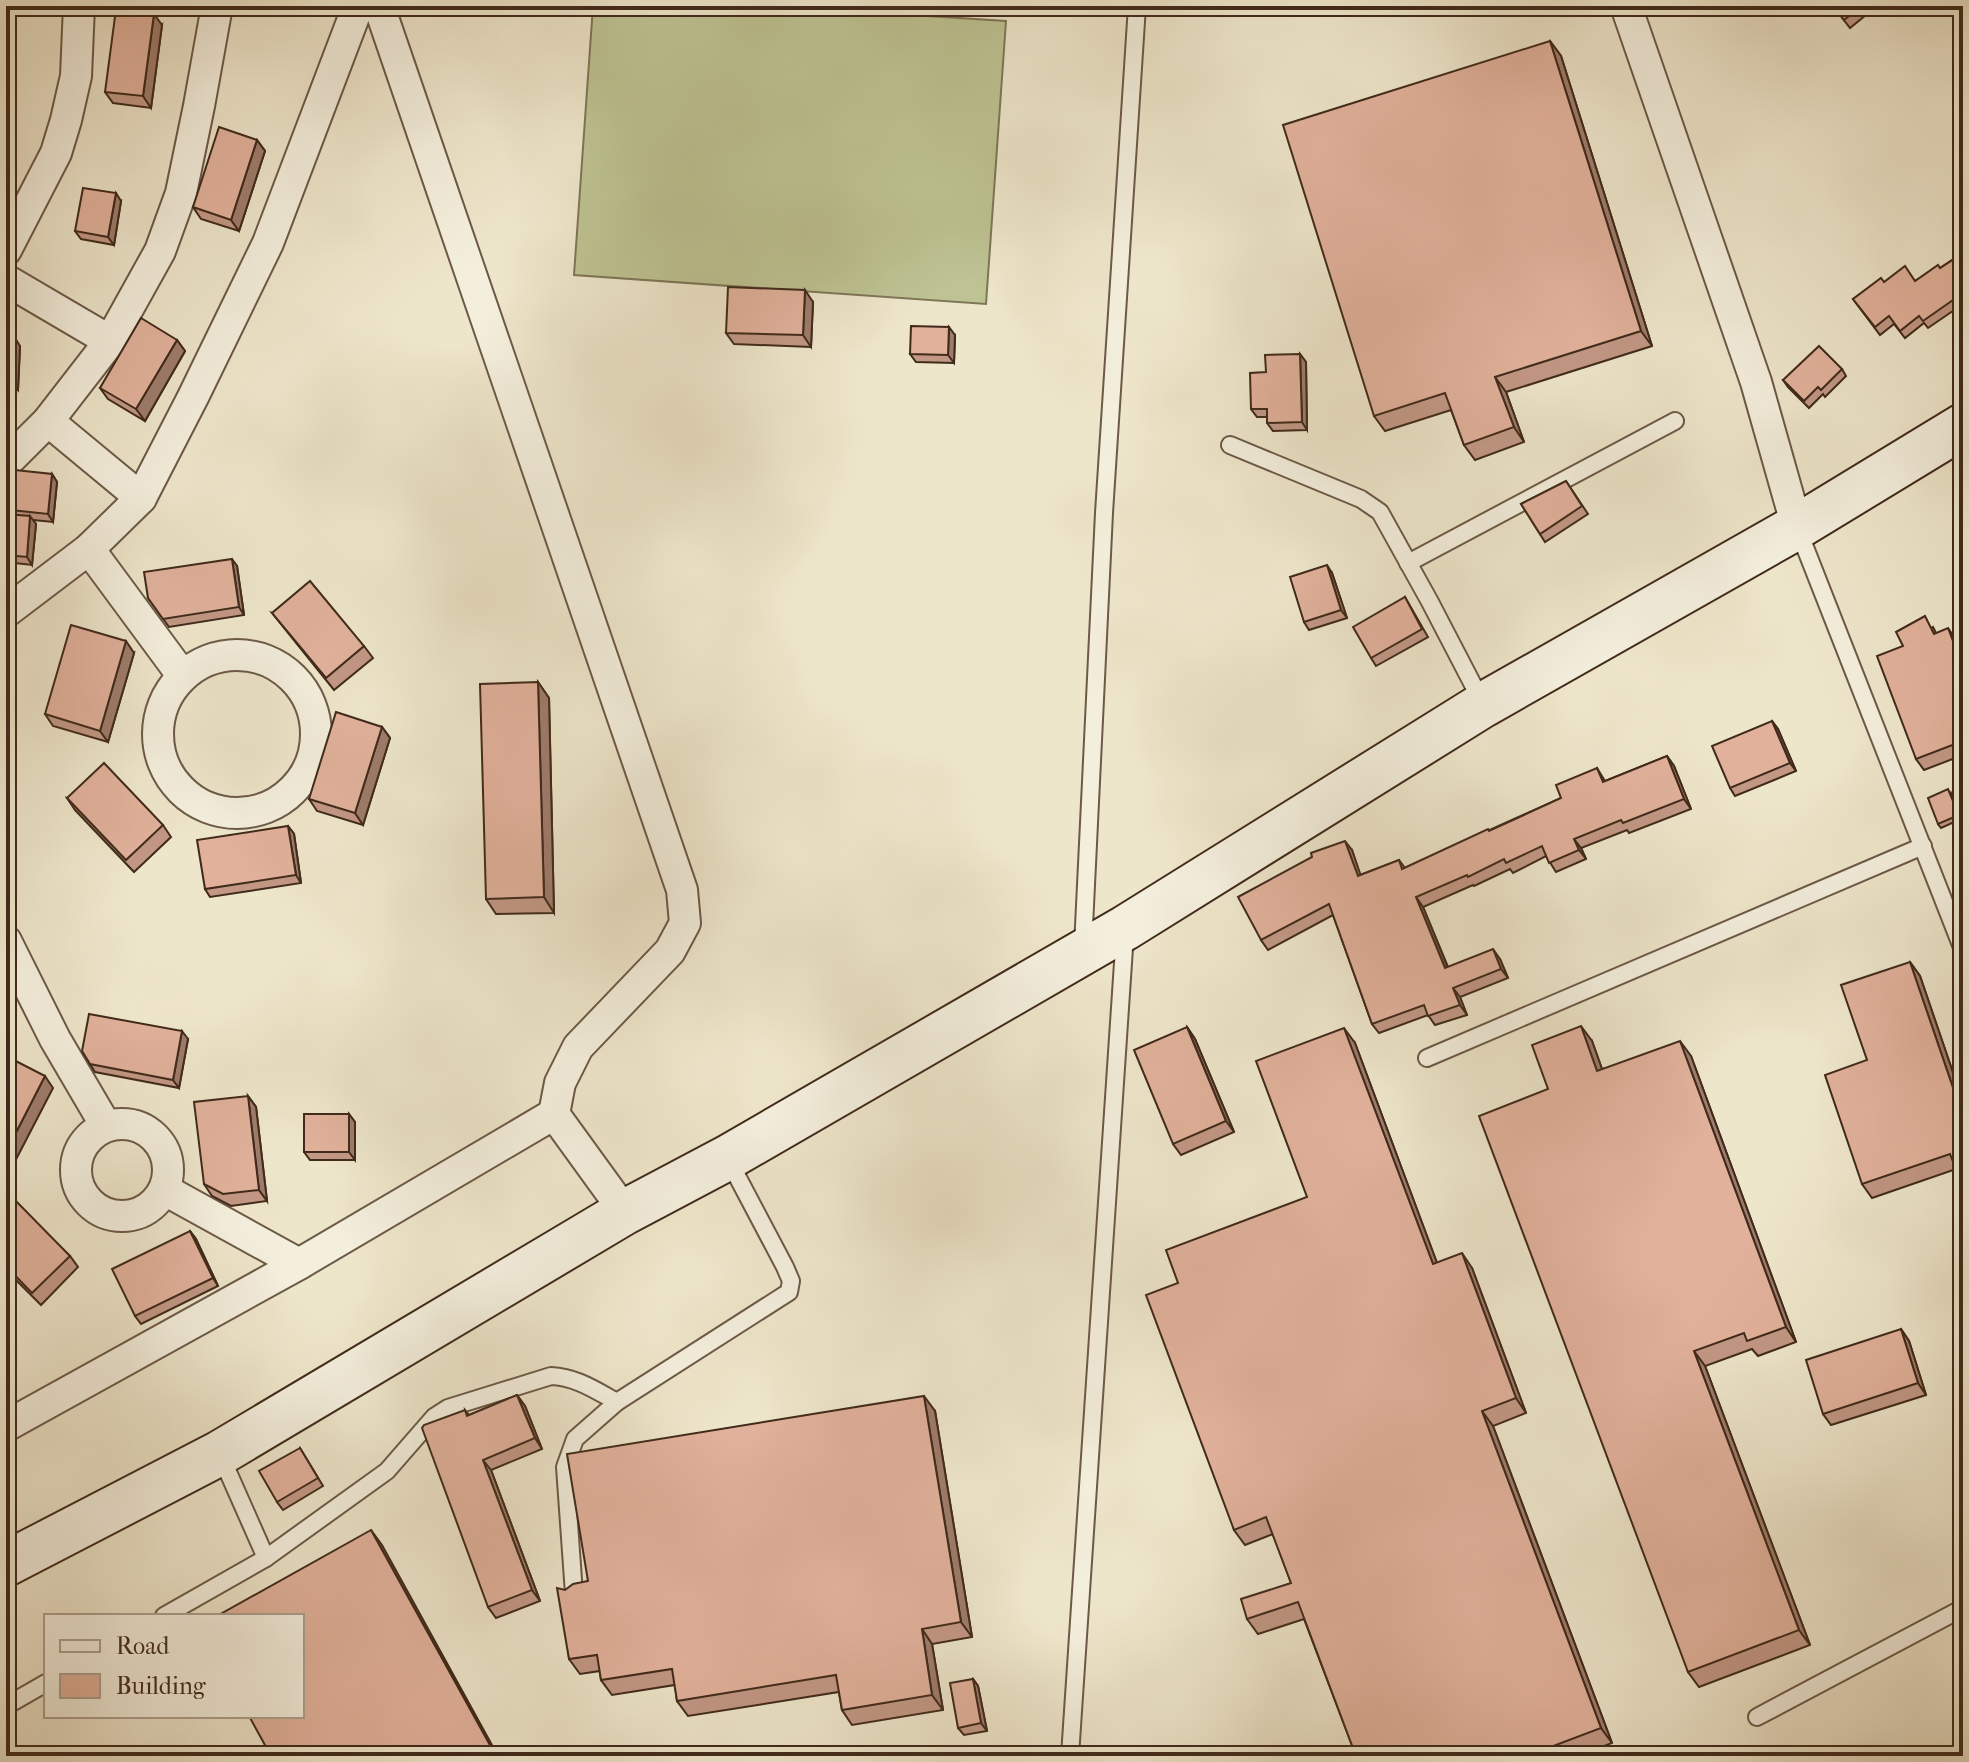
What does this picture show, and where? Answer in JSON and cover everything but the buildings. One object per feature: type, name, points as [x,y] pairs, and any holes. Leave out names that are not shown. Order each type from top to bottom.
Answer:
[{"type":"main road","points":[[6,1564],[220,1453],[625,1212],[727,1158],[1125,928],[1483,705],[1797,527],[1963,426]]},
{"type":"street","points":[[6,250],[56,153],[63,131],[76,76],[79,6]]},
{"type":"street","points":[[6,463],[48,421],[110,341],[160,251],[181,193],[217,6]]},
{"type":"street","points":[[6,612],[89,549],[141,498],[268,243],[358,6]]},
{"type":"street","points":[[379,6],[682,890],[685,923],[670,951],[578,1047],[560,1083],[554,1114],[625,1212]]},
{"type":"street","points":[[1626,6],[1756,382],[1797,527]]},
{"type":"street","points":[[6,280],[110,341]]},
{"type":"street","points":[[48,421],[141,498]]},
{"type":"street","points":[[89,549],[182,675]]},
{"type":"street","points":[[239,654],[270,661],[295,679],[311,706],[316,737],[309,767],[291,792],[264,809],[234,814],[204,807],[179,789],[162,762],[157,731],[165,701],[182,675],[209,659],[239,654]]},
{"type":"street","points":[[6,941],[55,1039],[106,1126]]},
{"type":"street","points":[[6,1426],[299,1264],[554,1114]]},
{"type":"street","points":[[124,1123],[142,1127],[157,1138],[166,1153],[169,1172],[165,1190],[154,1204],[139,1214],[121,1217],[103,1213],[88,1202],[78,1187],[76,1169],[80,1150],[90,1136],[106,1126],[124,1123]]},
{"type":"street","points":[[165,1190],[299,1264]]},
{"type":"lane","points":[[1083,952],[1104,513],[1137,6]]},
{"type":"lane","points":[[1408,563],[1675,421]]},
{"type":"lane","points":[[1230,445],[1361,499],[1380,512],[1483,705]]},
{"type":"lane","points":[[1797,527],[1963,950]]},
{"type":"lane","points":[[1427,1058],[1923,846]]},
{"type":"lane","points":[[1070,1756],[1125,928]]},
{"type":"lane","points":[[574,1594],[565,1467],[575,1439],[617,1402],[789,1292],[791,1281],[785,1267],[727,1158]]},
{"type":"lane","points":[[168,1614],[266,1558],[387,1471],[434,1417],[448,1408],[551,1376],[584,1383],[617,1402]]},
{"type":"lane","points":[[220,1453],[266,1558]]},
{"type":"lane","points":[[1757,1717],[1963,1608]]},
{"type":"lane","points":[[6,1706],[44,1684]]},
{"type":"green space","points":[[593,6],[770,6],[1006,21],[986,304],[574,275]]}]
